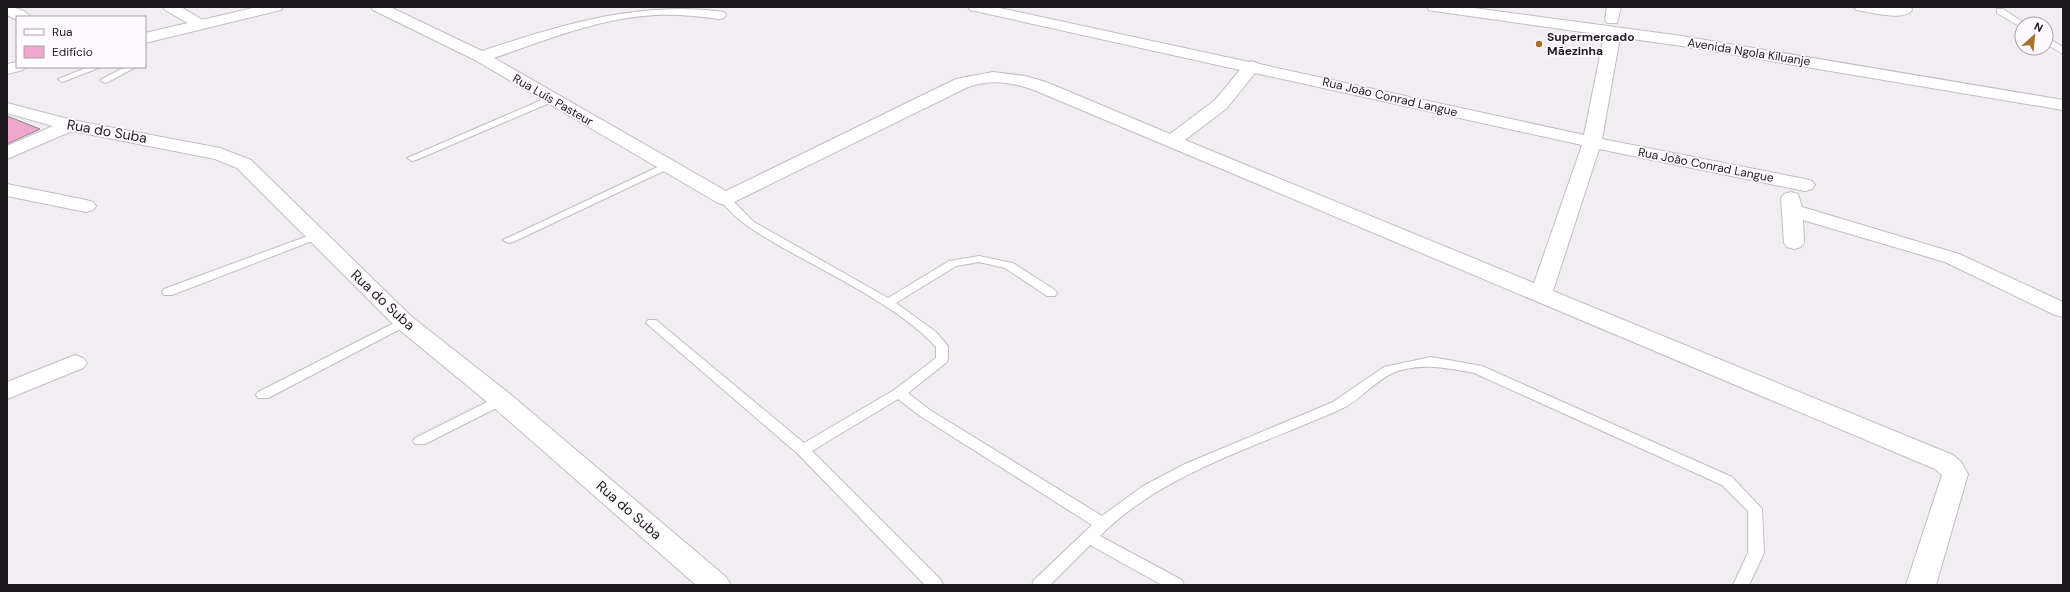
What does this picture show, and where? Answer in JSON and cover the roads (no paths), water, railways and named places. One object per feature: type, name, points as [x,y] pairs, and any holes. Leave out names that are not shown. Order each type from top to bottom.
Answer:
[{"type":"street","points":[[170,7],[201,25]]},
{"type":"street","points":[[146,38],[276,7]]},
{"type":"street","name":"Rua Luís Pasteur","points":[[378,7],[481,57],[725,199]]},
{"type":"street","name":"Rua João Conrad Langue","points":[[975,7],[1252,66],[1592,142],[1796,183],[1793,211]]},
{"type":"street","name":"Avenida Ngola Kiluanje","points":[[1434,7],[1613,19],[1741,51],[2063,105]]},
{"type":"street","name":"Avenida Ngola Kiluanje","points":[[1540,7],[2063,95]]},
{"type":"street","points":[[1861,7],[1901,12],[1905,10],[1904,7]]},
{"type":"street","points":[[7,9],[21,16]]},
{"type":"street","points":[[481,57],[614,15],[638,11],[687,10],[719,15]]},
{"type":"street","points":[[1542,295],[1592,142],[1613,19]]},
{"type":"street","points":[[1171,141],[1198,123],[1221,104],[1252,66]]},
{"type":"street","points":[[725,199],[939,93],[980,77],[1000,75],[1040,86],[1937,459],[1952,469],[1955,474],[1921,585]]},
{"type":"street","name":"Rua do Suba","points":[[7,108],[70,125],[220,154],[244,164],[404,322],[501,400],[716,585]]},
{"type":"street","points":[[7,153],[70,125]]},
{"type":"street","points":[[7,190],[86,206]]},
{"type":"street","points":[[1794,243],[1793,211],[1952,258],[2063,310]]},
{"type":"street","points":[[7,391],[75,363]]},
{"type":"lane","points":[[2000,10],[2014,19]]},
{"type":"lane","points":[[2054,45],[2063,51]]},
{"type":"lane","points":[[62,79],[94,68]]},
{"type":"lane","points":[[105,80],[130,68]]},
{"type":"lane","points":[[412,158],[551,99]]},
{"type":"lane","points":[[509,240],[666,166]]},
{"type":"lane","points":[[725,199],[750,224],[888,303],[932,334],[942,346],[942,359],[899,393],[803,450]]},
{"type":"lane","points":[[168,292],[316,236]]},
{"type":"lane","points":[[888,303],[953,263],[979,259],[1009,265],[1051,293]]},
{"type":"lane","points":[[263,395],[404,322]]},
{"type":"lane","points":[[652,324],[803,450],[935,585]]},
{"type":"lane","points":[[1040,585],[1102,524],[1148,490],[1190,468],[1338,405],[1389,370],[1431,361],[1477,370],[1727,481],[1755,509],[1756,553],[1741,585]]},
{"type":"lane","points":[[899,393],[925,414],[1102,524]]},
{"type":"lane","points":[[420,441],[501,400]]},
{"type":"lane","points":[[1089,537],[1176,585]]},
{"type":"place","name":"Supermercado Mãezinha","points":[[1539,44]]}]
